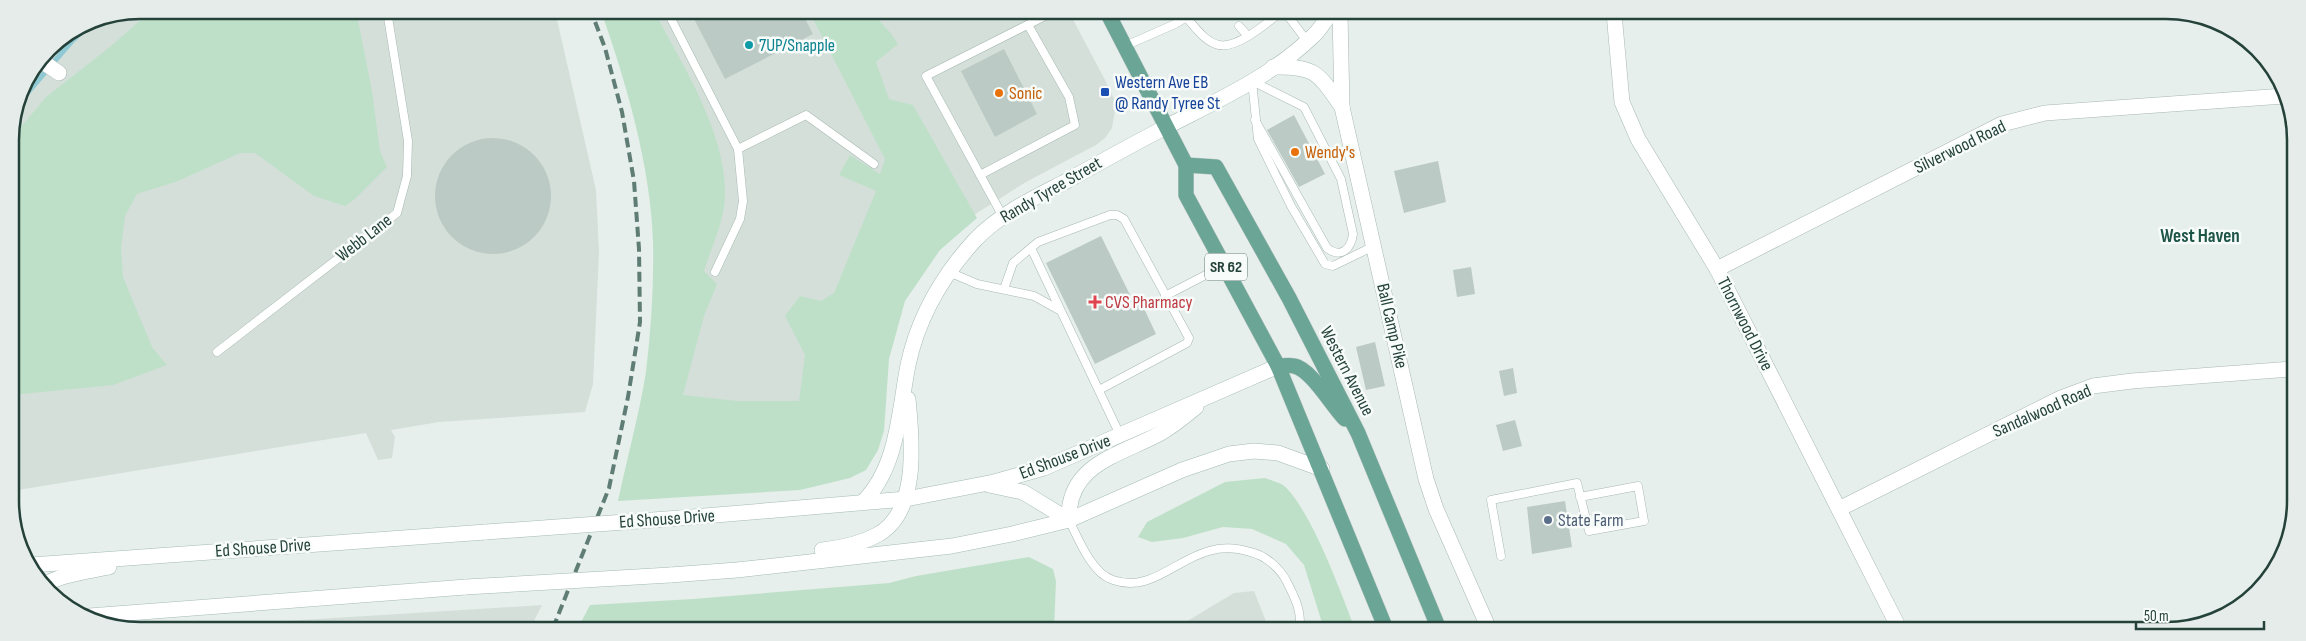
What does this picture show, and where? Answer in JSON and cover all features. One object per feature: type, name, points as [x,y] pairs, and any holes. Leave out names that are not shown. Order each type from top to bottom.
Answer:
[{"type":"main road","name":"SR 62","points":[[1115,19],[1125,46],[1186,165],[1186,195],[1278,366],[1322,469],[1383,622]]},
{"type":"main road","name":"Western Avenue","points":[[1186,165],[1216,167],[1289,298],[1358,433],[1435,622]]},
{"type":"main road","points":[[1278,366],[1296,366],[1316,382],[1334,408],[1358,433]]},
{"type":"street","name":"Randy Tyree Street","points":[[863,502],[875,490],[888,462],[908,364],[923,317],[949,272],[976,240],[1002,215],[1224,98],[1252,81],[1307,41],[1325,19]]},
{"type":"street","name":"Ball Camp Pike","points":[[1340,19],[1342,107],[1426,479],[1436,510],[1486,622]]},
{"type":"street","name":"Thornwood Drive","points":[[1615,19],[1622,102],[1638,139],[1717,269],[1896,622]]},
{"type":"street","points":[[45,64],[59,73]]},
{"type":"street","points":[[1273,67],[1295,67],[1310,70],[1322,79],[1342,107]]},
{"type":"street","name":"Silverwood Road","points":[[1717,269],[2002,124],[2045,113],[2279,96]]},
{"type":"street","name":"Ed Shouse Drive","points":[[36,565],[680,518],[906,498],[984,484],[1044,468],[1278,366]]},
{"type":"street","name":"Sandalwood Road","points":[[1839,509],[2061,398],[2093,386],[2132,381],[2287,369]]},
{"type":"street","name":"Randy Tyree Street","points":[[906,380],[910,447],[910,481],[906,498]]},
{"type":"street","points":[[1068,520],[1068,507],[1073,494],[1082,477],[1089,469],[1178,422],[1211,395]]},
{"type":"street","points":[[99,615],[466,587],[736,570],[952,546],[1068,520],[1182,470],[1229,454],[1254,451],[1278,453],[1322,469]]},
{"type":"street","points":[[984,484],[1023,492],[1068,520]]},
{"type":"street","points":[[736,570],[772,555],[840,548],[879,534],[893,520],[906,498]]},
{"type":"street","points":[[50,582],[70,575],[156,556]]},
{"type":"street","points":[[115,619],[124,613]]},
{"type":"lane","name":"Webb Lane","points":[[217,352],[397,213],[407,176],[408,141],[388,19]]},
{"type":"lane","points":[[671,19],[738,148],[743,201],[740,220],[715,272]]},
{"type":"lane","points":[[1002,215],[926,76],[1040,19]]},
{"type":"lane","points":[[1125,46],[1182,19]]},
{"type":"lane","points":[[1188,19],[1201,35],[1219,45],[1234,44],[1271,19]]},
{"type":"lane","points":[[1283,19],[1307,41]]},
{"type":"lane","points":[[980,175],[1075,125],[1069,97],[1028,25]]},
{"type":"lane","points":[[1239,26],[1248,36]]},
{"type":"lane","points":[[1252,81],[1258,139],[1291,206],[1325,264],[1333,266],[1374,246]]},
{"type":"lane","points":[[1252,81],[1304,107],[1341,179],[1353,234],[1352,243],[1347,250],[1340,254],[1333,253],[1327,248],[1255,120]]},
{"type":"lane","points":[[738,148],[806,115],[874,164]]},
{"type":"lane","points":[[1004,288],[1013,263],[1038,242],[1110,215],[1118,215],[1124,219],[1189,338],[1187,343],[1099,390]]},
{"type":"lane","points":[[1031,248],[1120,435]]},
{"type":"lane","points":[[1165,296],[1224,265]]},
{"type":"lane","points":[[949,272],[977,284],[1004,288],[1034,296],[1061,311]]},
{"type":"lane","points":[[1501,556],[1491,500],[1577,484],[1580,497],[1589,531],[1644,521],[1638,486],[1580,497]]},
{"type":"lane","points":[[1068,520],[1093,564],[1111,580],[1132,584],[1153,579],[1208,551],[1235,548],[1261,554],[1283,574],[1294,597],[1301,622]]},
{"type":"shaded area","points":[[132,19],[557,19],[596,190],[599,252],[593,384],[585,412],[439,422],[391,430],[395,437],[392,458],[378,460],[366,433],[19,490],[19,132],[23,108],[31,86],[54,54],[66,44],[93,28],[116,21]]},
{"type":"shaded area","points":[[614,19],[1073,19],[1114,99],[1115,110],[1112,128],[1105,138],[1096,145],[1026,182],[955,227],[899,298],[835,477],[648,377],[660,250],[651,140]]},
{"type":"shaded area","points":[[1254,591],[1266,622],[1186,622],[1234,593]]},
{"type":"shaded area","points":[[542,605],[534,622],[270,622]]},
{"type":"green space","points":[[142,19],[358,19],[372,91],[380,151],[387,167],[355,199],[345,206],[314,196],[255,153],[240,153],[178,181],[137,194],[125,216],[121,248],[123,277],[152,347],[167,365],[113,385],[19,394],[19,129],[46,97],[111,46]]},
{"type":"green space","points":[[604,19],[658,19],[705,109],[715,135],[722,162],[725,188],[723,213],[704,271],[717,284],[704,316],[683,395],[737,401],[799,401],[805,355],[785,316],[800,296],[821,301],[834,293],[876,191],[839,175],[850,155],[880,174],[885,159],[813,19],[879,19],[898,44],[876,62],[889,99],[913,105],[977,218],[940,250],[905,301],[889,359],[884,431],[878,450],[866,470],[850,478],[800,490],[618,501],[646,372],[653,275],[653,243],[648,185],[636,125]]},
{"type":"green space","points":[[1265,478],[1283,485],[1304,512],[1314,531],[1352,622],[1322,622],[1304,565],[1286,544],[1252,529],[1223,527],[1183,538],[1152,542],[1138,537],[1147,522],[1225,482]]},
{"type":"green space","points":[[1029,557],[1053,569],[1056,581],[1054,622],[581,622],[590,605],[693,599],[889,583],[916,576]]},
{"type":"building","name":"7UP/Snapple","points":[[694,19],[805,19],[813,34],[725,79]]},
{"type":"building","name":"Sonic","points":[[1004,49],[1037,114],[995,137],[961,71]]},
{"type":"building","name":"Wendy's","points":[[1294,115],[1325,174],[1299,187],[1267,130]]},
{"type":"building","points":[[493,138],[515,143],[534,155],[546,174],[551,196],[546,218],[534,237],[515,249],[493,254],[471,249],[452,237],[440,218],[435,196],[440,174],[452,155],[471,143]]},
{"type":"building","points":[[1438,161],[1446,202],[1404,213],[1394,171]]},
{"type":"building","points":[[1101,236],[1134,303],[1140,300],[1156,334],[1095,364],[1046,263]]},
{"type":"building","points":[[1471,267],[1475,294],[1457,297],[1453,270]]},
{"type":"building","points":[[1375,342],[1385,386],[1366,390],[1356,347]]},
{"type":"building","points":[[1513,368],[1517,393],[1504,396],[1499,371]]},
{"type":"building","points":[[1515,420],[1522,446],[1503,451],[1496,425]]},
{"type":"building","name":"State Farm","points":[[1565,501],[1572,547],[1532,554],[1527,507]]},
{"type":"waterway","points":[[29,91],[77,36]]},
{"type":"railway","points":[[555,622],[609,488],[628,397],[640,322],[639,249],[634,181],[622,112],[605,48],[594,19]]},
{"type":"place","name":"7UP/Snapple","points":[[749,45]]},
{"type":"place","name":"Western Ave EB @ Randy Tyree St","points":[[1105,92]]},
{"type":"place","name":"Sonic","points":[[999,93]]},
{"type":"place","name":"Wendy's","points":[[1295,152]]},
{"type":"place","name":"CVS Pharmacy","points":[[1095,302]]},
{"type":"place","name":"State Farm","points":[[1548,520]]},
{"type":"district","name":"West Haven","points":[[2200,236]]}]
